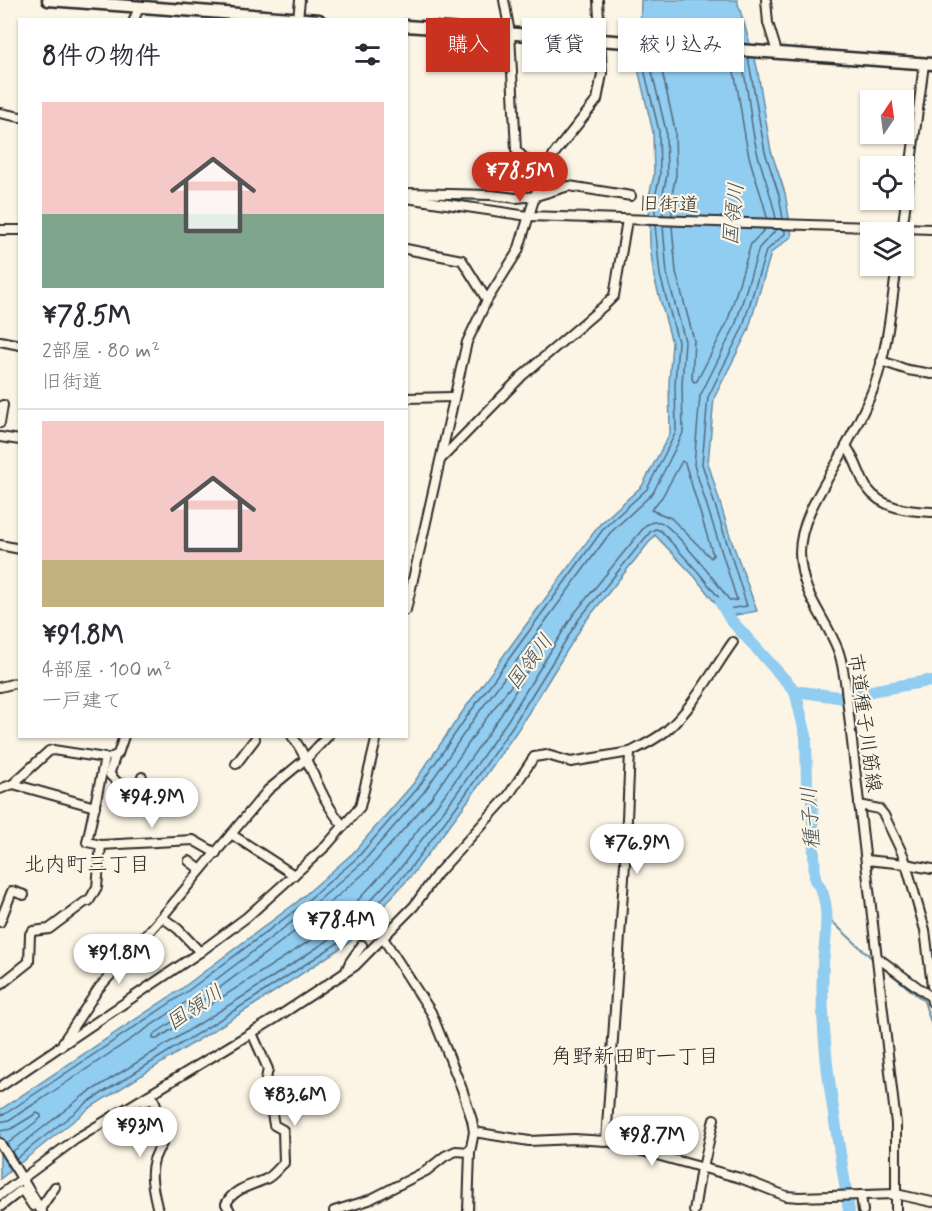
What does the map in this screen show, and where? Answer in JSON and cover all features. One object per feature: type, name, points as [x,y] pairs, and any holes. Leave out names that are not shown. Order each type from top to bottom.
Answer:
[{"type":"highway","points":[[48,0],[136,4],[298,18]]},
{"type":"highway","points":[[408,26],[426,27]]},
{"type":"highway","points":[[510,33],[522,34]]},
{"type":"highway","points":[[606,40],[928,64]]},
{"type":"street","points":[[298,18],[300,0]]},
{"type":"street","points":[[504,0],[507,18]]},
{"type":"street","points":[[598,0],[601,18]]},
{"type":"street","points":[[766,0],[773,52]]},
{"type":"street","points":[[510,33],[516,150],[531,165],[537,193]]},
{"type":"street","points":[[903,222],[928,64]]},
{"type":"street","points":[[408,601],[467,342],[487,300],[518,251],[528,216],[554,154],[597,100],[602,72]]},
{"type":"street","points":[[0,113],[18,117]]},
{"type":"street","points":[[408,193],[491,195],[516,198],[569,186],[631,196]]},
{"type":"street","name":"旧街道","points":[[408,198],[528,216],[860,229]]},
{"type":"street","points":[[441,459],[522,376],[614,296],[629,221]]},
{"type":"street","name":"旧街道","points":[[914,230],[932,229]]},
{"type":"street","points":[[0,230],[18,230]]},
{"type":"street","points":[[408,249],[462,260],[487,300]]},
{"type":"street","name":"市道種子川筋線","points":[[895,276],[881,361],[864,410],[812,507],[804,528],[800,551],[802,573],[808,595],[838,651],[851,720],[896,1124],[896,1211]]},
{"type":"street","points":[[0,341],[18,345]]},
{"type":"street","points":[[881,361],[908,370],[932,374]]},
{"type":"street","points":[[408,398],[454,397]]},
{"type":"street","points":[[0,423],[3,405]]},
{"type":"street","points":[[0,437],[18,440]]},
{"type":"street","points":[[846,446],[855,459],[868,489],[882,502],[897,509],[932,512]]},
{"type":"street","points":[[0,545],[18,549]]},
{"type":"street","points":[[0,1195],[21,1176],[76,1139],[252,1033],[355,966],[414,906],[436,874],[507,796],[534,757],[547,755],[571,762],[630,752],[652,741],[667,730],[685,711],[733,642]]},
{"type":"street","points":[[0,687],[18,682]]},
{"type":"street","points":[[122,738],[110,776],[118,783],[124,782],[138,790],[142,777]]},
{"type":"street","points":[[293,738],[307,758],[337,819],[344,826]]},
{"type":"street","points":[[62,1046],[99,988],[162,917],[268,790],[307,758],[326,738]]},
{"type":"street","points":[[0,1088],[200,952],[247,917],[326,846],[360,807],[377,738]]},
{"type":"street","points":[[236,764],[256,740]]},
{"type":"street","points":[[0,789],[13,784],[49,751],[105,758],[115,757]]},
{"type":"street","points":[[606,1141],[630,752]]},
{"type":"street","points":[[105,758],[87,842],[101,845],[193,840],[216,853]]},
{"type":"street","points":[[13,784],[94,807]]},
{"type":"street","points":[[859,805],[879,809],[884,815],[906,864],[925,930],[932,986]]},
{"type":"street","points":[[231,834],[294,875]]},
{"type":"street","points":[[0,985],[29,962],[30,934],[33,931],[49,929],[89,901],[97,887],[101,845]]},
{"type":"street","points":[[866,860],[932,869]]},
{"type":"street","points":[[189,861],[201,870]]},
{"type":"street","points":[[0,922],[12,891],[24,895]]},
{"type":"street","points":[[162,917],[178,929],[200,952]]},
{"type":"street","points":[[382,938],[431,1012],[472,1120],[474,1132],[468,1211]]},
{"type":"street","points":[[346,971],[362,945]]},
{"type":"street","points":[[878,959],[932,998]]},
{"type":"street","points":[[230,1211],[226,1204],[228,1199],[253,1182],[266,1179],[284,1163],[283,1130],[274,1125],[266,1080],[268,1069],[252,1033]]},
{"type":"street","points":[[134,1104],[154,1099],[159,1113],[162,1144],[154,1156],[152,1174],[158,1211]]},
{"type":"street","points":[[693,1211],[714,1119]]},
{"type":"street","points":[[474,1132],[529,1141],[574,1139],[606,1141],[740,1178],[786,1196],[896,1194],[932,1202]]},
{"type":"street","points":[[0,1143],[40,1210]]},
{"type":"street","points":[[334,1211],[369,1200],[426,1170],[456,1150],[471,1152]]},
{"type":"street","points":[[40,1210],[55,1187]]},
{"type":"street","points":[[0,1207],[23,1191],[40,1210]]},
{"type":"street","points":[[860,1195],[863,1211]]},
{"type":"water","points":[[641,0],[737,0],[742,18],[641,18]]},
{"type":"water","name":"国領川","points":[[744,23],[757,67],[771,151],[785,193],[792,236],[771,253],[748,331],[714,398],[708,463],[730,536],[757,611],[726,617],[695,577],[655,535],[584,623],[519,728],[470,798],[412,875],[350,942],[91,1107],[0,1179],[0,1110],[181,989],[297,902],[353,853],[413,784],[463,711],[600,524],[642,486],[670,433],[669,383],[672,343],[654,277],[650,245],[649,196],[654,175],[653,132],[639,73],[744,72]]},
{"type":"waterway","name":"種子川","points":[[721,603],[730,619],[795,691],[806,736],[807,784],[812,798],[815,880],[821,888],[826,909],[822,995],[826,1057],[849,1211]]},
{"type":"waterway","points":[[795,691],[845,698],[876,690],[932,682]]},
{"type":"waterway","points":[[826,916],[875,961]]},
{"type":"waterway","points":[[879,964],[924,1001],[932,1026]]},
{"type":"district","name":"北内町三丁目","points":[[87,865]]},
{"type":"district","name":"角野新田町一丁目","points":[[635,1057]]}]
